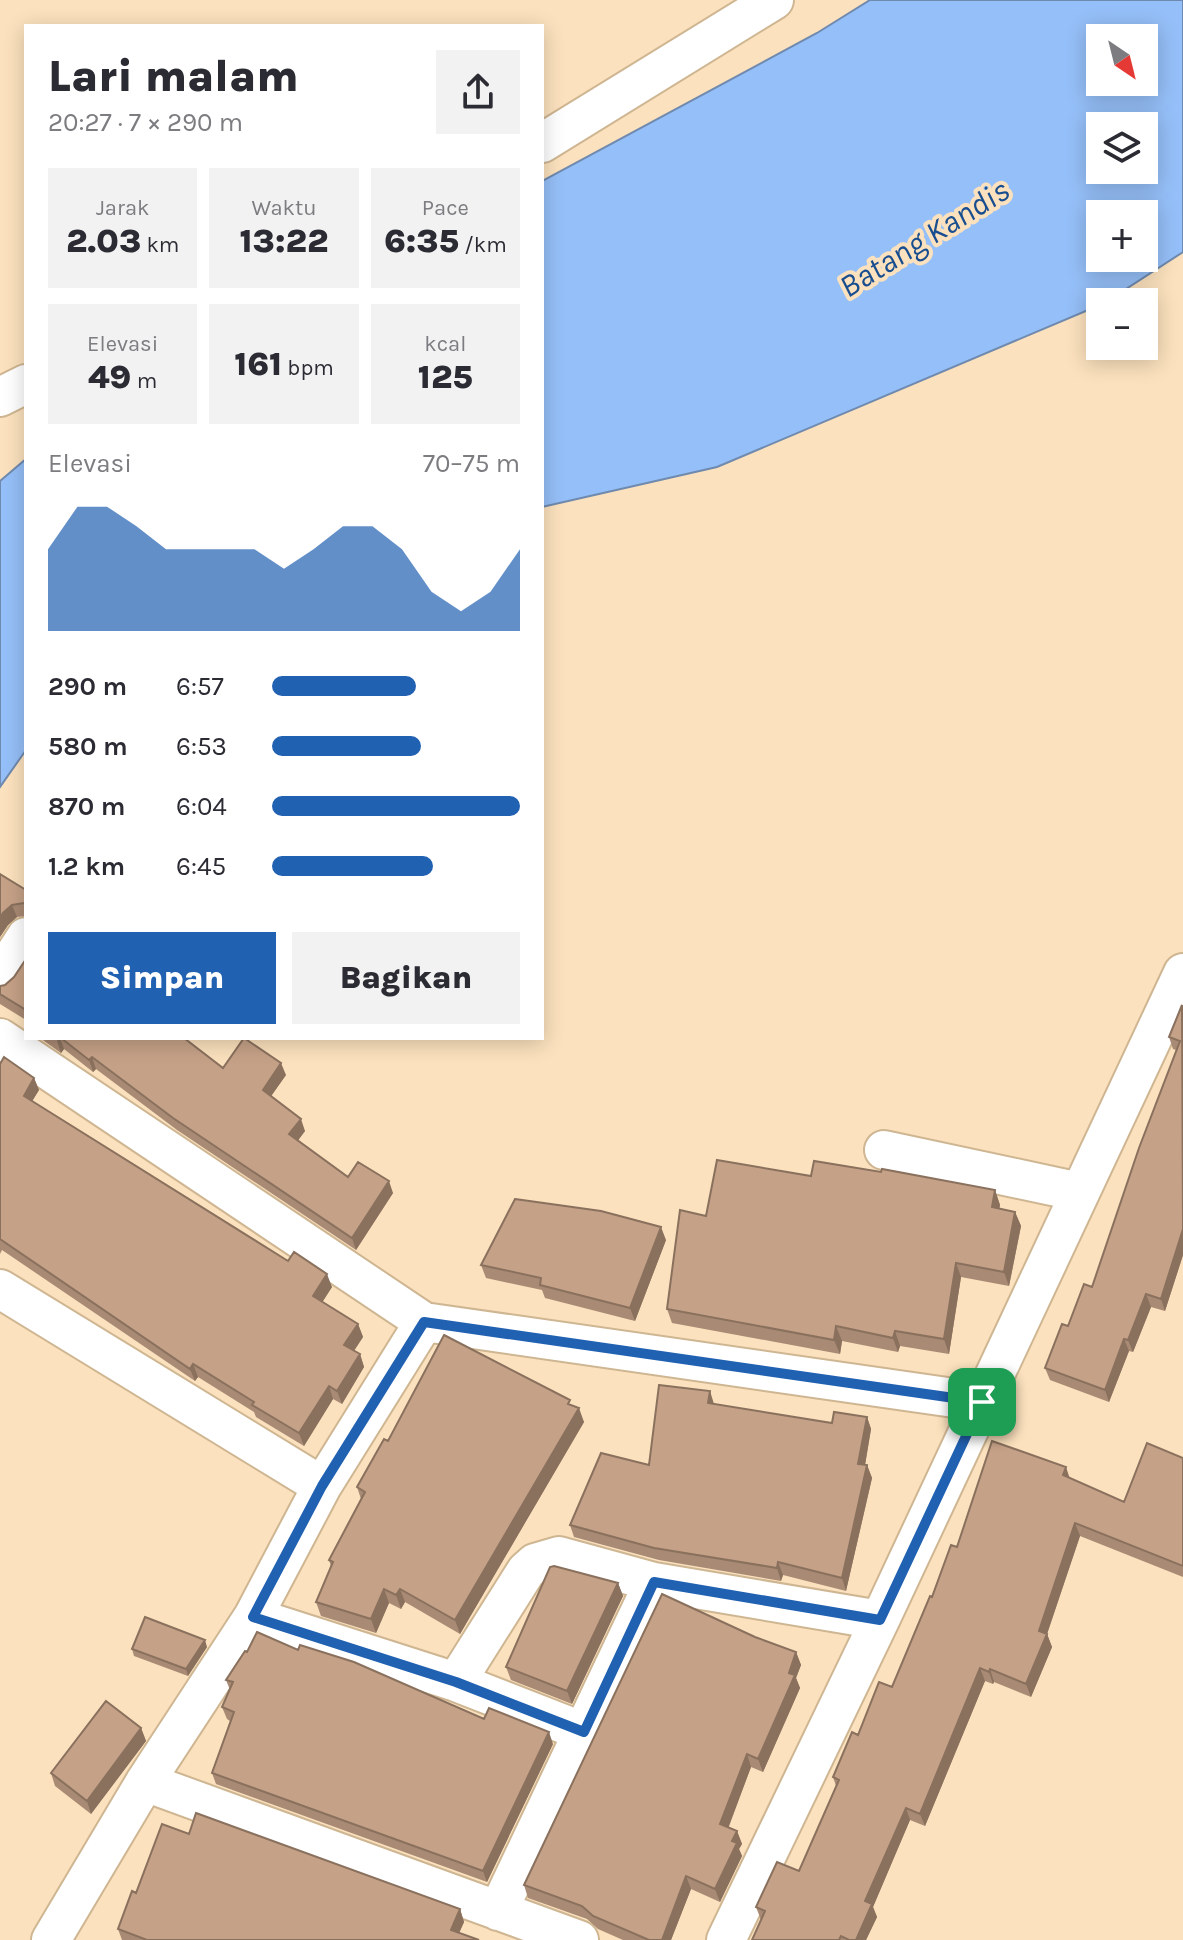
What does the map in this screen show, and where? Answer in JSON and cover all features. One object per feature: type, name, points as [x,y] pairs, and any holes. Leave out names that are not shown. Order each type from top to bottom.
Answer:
[{"type":"street","points":[[544,142],[774,0]]},
{"type":"street","points":[[0,397],[24,385]]},
{"type":"street","points":[[0,977],[24,940]]},
{"type":"street","points":[[726,1940],[880,1620],[1183,973]]},
{"type":"street","points":[[0,1038],[424,1322],[982,1402]]},
{"type":"street","points":[[884,1150],[1080,1192]]},
{"type":"street","points":[[0,1289],[322,1486]]},
{"type":"street","points":[[51,1940],[145,1782],[253,1617],[322,1486],[424,1322]]},
{"type":"street","points":[[456,1682],[526,1571],[535,1563],[559,1556],[654,1582],[880,1620]]},
{"type":"street","points":[[498,1911],[654,1582]]},
{"type":"street","points":[[253,1617],[456,1682],[584,1732]]},
{"type":"street","points":[[145,1782],[579,1940]]},
{"type":"water","name":"Batang Kandis","points":[[870,0],[1183,0],[1183,252],[1158,268],[1158,200],[1086,200],[1086,272],[1152,272],[1128,288],[1086,288],[1086,311],[717,467],[544,507],[544,180],[817,33]]},
{"type":"water","points":[[24,461],[24,753],[0,787],[0,481]]},
{"type":"building","points":[[0,874],[24,889],[24,903],[12,905],[0,918]]},
{"type":"building","points":[[24,962],[24,1009],[0,994],[0,986],[14,977]]},
{"type":"building","points":[[1182,1005],[1183,1229],[1161,1299],[1146,1294],[1128,1340],[1124,1339],[1105,1390],[1045,1368],[1062,1324],[1068,1326],[1084,1284],[1092,1287],[1139,1148],[1180,1041],[1169,1037]]},
{"type":"building","points":[[64,1040],[187,1040],[223,1068],[243,1040],[247,1040],[281,1063],[263,1090],[301,1119],[289,1134],[348,1177],[358,1162],[389,1181],[352,1238],[173,1118],[92,1057],[89,1060]]},
{"type":"building","points":[[4,1057],[34,1078],[24,1096],[288,1261],[294,1252],[327,1274],[313,1296],[358,1324],[344,1345],[360,1354],[337,1391],[329,1386],[299,1433],[193,1364],[190,1369],[0,1239],[0,1064]]},
{"type":"building","points":[[717,1160],[811,1176],[814,1161],[881,1172],[882,1169],[995,1190],[992,1207],[1015,1212],[1004,1272],[956,1263],[944,1339],[895,1331],[893,1338],[836,1326],[834,1340],[667,1309],[680,1210],[706,1216]]},
{"type":"building","points":[[515,1199],[601,1211],[661,1227],[630,1308],[540,1285],[541,1278],[481,1265]]},
{"type":"building","points":[[444,1335],[570,1400],[568,1404],[579,1408],[455,1620],[400,1589],[396,1595],[384,1589],[371,1619],[316,1602],[333,1562],[329,1560],[365,1492],[357,1487],[384,1439],[388,1441]]},
{"type":"building","points":[[659,1385],[710,1391],[708,1403],[832,1423],[834,1412],[867,1417],[858,1464],[867,1465],[842,1578],[778,1562],[777,1568],[654,1548],[570,1525],[601,1453],[649,1465]]},
{"type":"building","points":[[992,1441],[1066,1467],[1063,1475],[1124,1502],[1147,1443],[1183,1458],[1183,1566],[1075,1523],[1039,1631],[1047,1634],[1026,1684],[980,1668],[920,1814],[906,1808],[865,1901],[872,1904],[856,1940],[841,1936],[839,1940],[752,1940],[765,1911],[756,1907],[777,1862],[799,1871],[839,1780],[833,1777],[852,1732],[858,1735],[879,1682],[892,1687],[932,1597],[951,1545],[957,1547]]},
{"type":"building","points":[[550,1567],[618,1583],[567,1691],[506,1667]]},
{"type":"building","points":[[662,1594],[755,1637],[796,1652],[789,1673],[795,1675],[758,1759],[747,1754],[720,1824],[737,1831],[732,1841],[737,1843],[715,1889],[686,1876],[662,1940],[649,1940],[593,1916],[582,1906],[524,1885]]},
{"type":"building","points":[[145,1617],[205,1640],[186,1669],[132,1649]]},
{"type":"building","points":[[257,1632],[298,1650],[300,1645],[354,1662],[484,1719],[489,1708],[549,1732],[483,1871],[212,1773],[234,1712],[222,1707],[233,1682],[226,1680],[247,1652]]},
{"type":"building","points":[[106,1701],[141,1728],[87,1801],[51,1773]]},
{"type":"building","points":[[196,1813],[460,1909],[451,1930],[479,1940],[147,1940],[118,1929],[132,1891],[136,1893],[162,1824],[189,1834]]},
{"type":"route","points":[[424,1322],[982,1402],[880,1620],[654,1582],[584,1732],[456,1682],[253,1617],[322,1486],[424,1322]]}]
